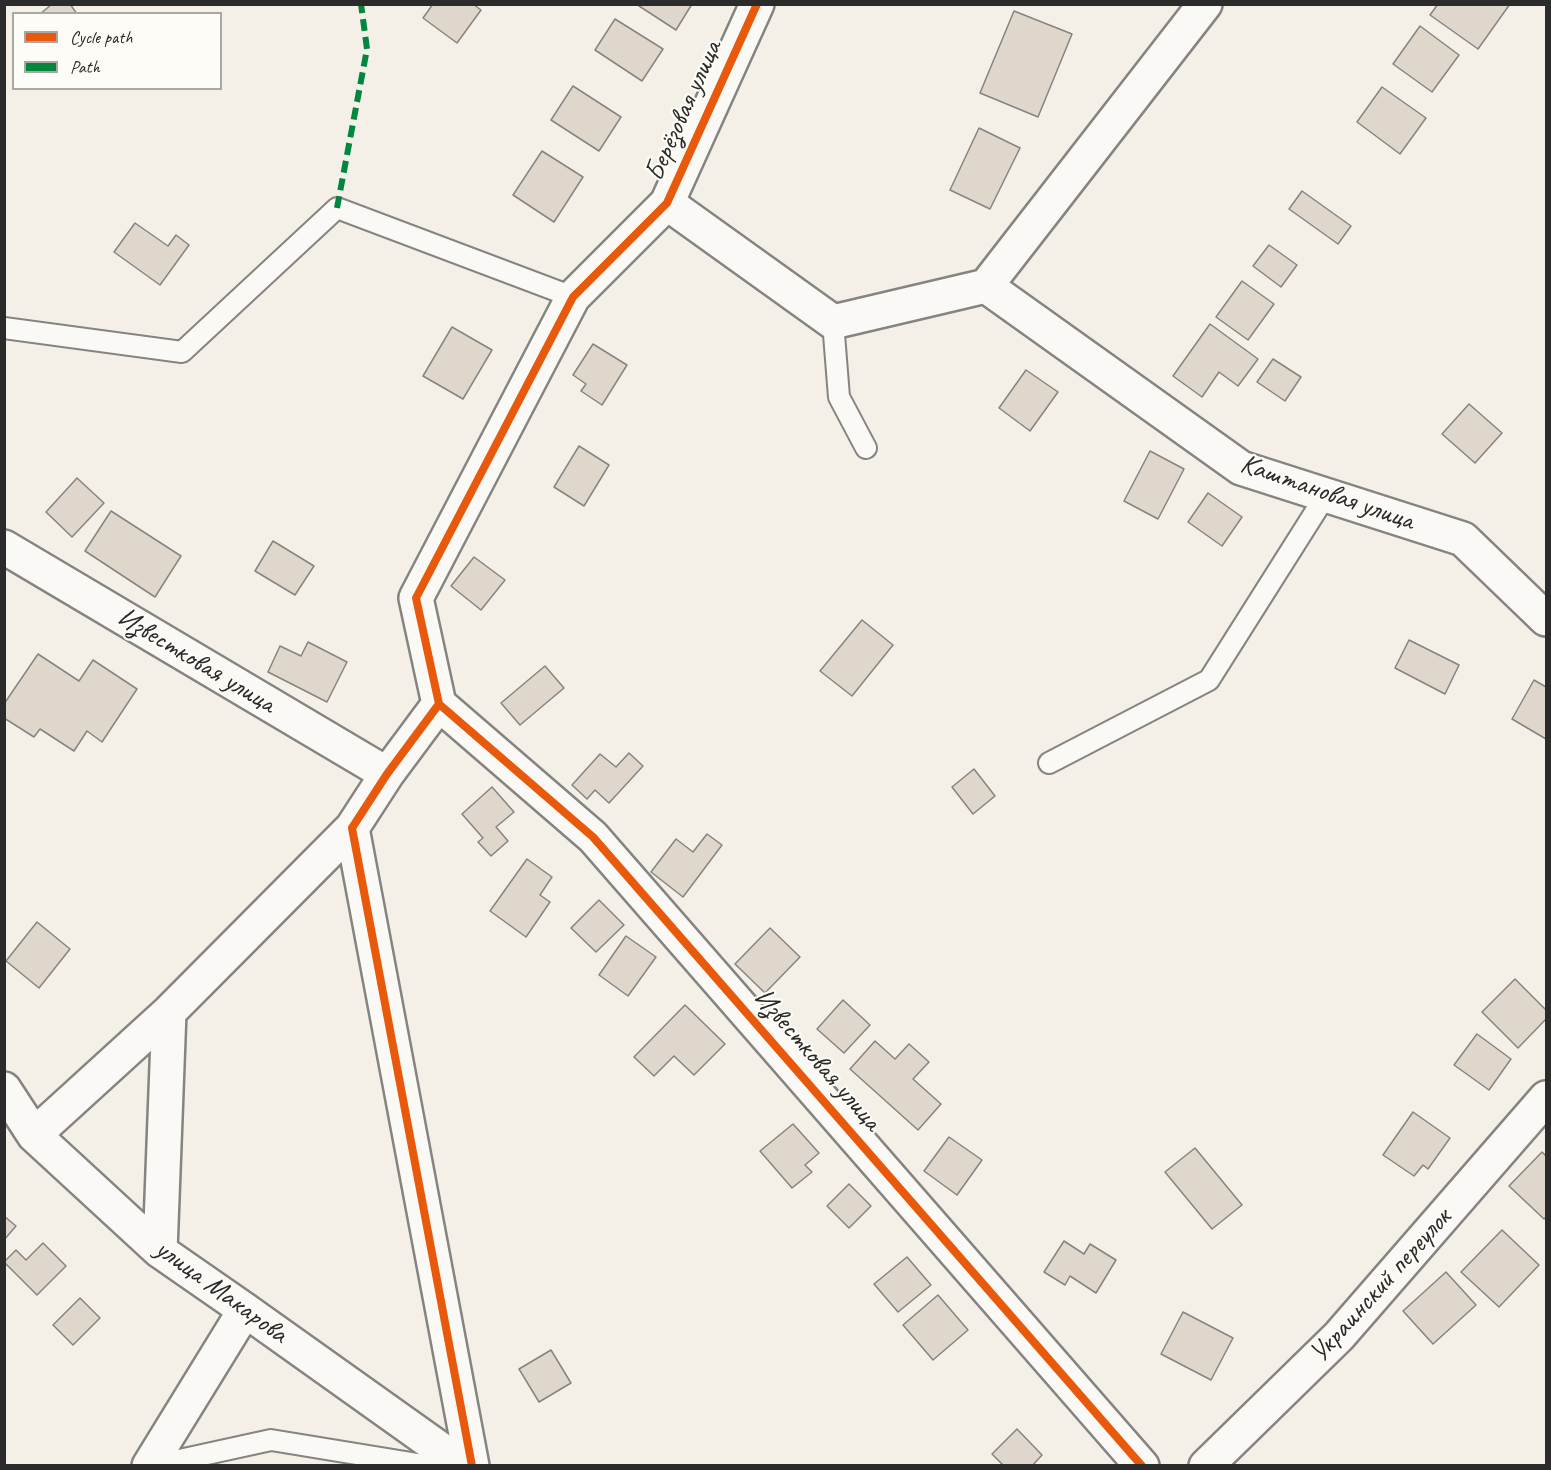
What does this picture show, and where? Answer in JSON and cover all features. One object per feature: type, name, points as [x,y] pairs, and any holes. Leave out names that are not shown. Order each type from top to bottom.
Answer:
[{"type":"street","name":"Берёзовая улица","points":[[667,203],[757,4]]},
{"type":"street","points":[[34,1135],[169,1012],[352,828],[387,774],[439,704],[416,598],[573,297],[667,203],[833,322],[986,286],[1205,4]]},
{"type":"street","name":"Каштановая улица","points":[[986,286],[1241,468],[1463,539],[1546,619]]},
{"type":"street","name":"Известковая улица","points":[[4,547],[387,774]]},
{"type":"street","name":"Известковая улица","points":[[439,704],[592,837],[1142,1466]]},
{"type":"street","points":[[352,828],[472,1466]]},
{"type":"street","points":[[160,1251],[169,1012]]},
{"type":"street","name":"улица Макарова","points":[[4,1089],[34,1135],[160,1251],[464,1466]]},
{"type":"street","name":"Украинский переулок","points":[[1206,1466],[1339,1336],[1546,1098]]},
{"type":"street","points":[[151,1466],[245,1310]]},
{"type":"lane","points":[[4,328],[182,352],[337,208],[573,297]]},
{"type":"lane","points":[[833,322],[839,398],[866,448]]},
{"type":"lane","points":[[1049,763],[1209,680],[1326,495]]},
{"type":"lane","points":[[151,1466],[271,1440],[430,1466]]},
{"type":"building","points":[[52,4],[70,4],[76,12],[42,12]]},
{"type":"building","points":[[433,4],[473,4],[481,10],[457,43],[423,18]]},
{"type":"building","points":[[636,4],[692,4],[676,30]]},
{"type":"building","points":[[1438,4],[1510,4],[1478,49],[1430,15]]},
{"type":"building","points":[[1014,11],[1072,34],[1038,117],[980,93]]},
{"type":"building","points":[[615,19],[663,49],[642,81],[595,50]]},
{"type":"building","points":[[1420,26],[1459,55],[1432,92],[1393,64]]},
{"type":"building","points":[[573,86],[621,117],[599,151],[551,120]]},
{"type":"building","points":[[1382,87],[1426,118],[1400,154],[1357,122]]},
{"type":"building","points":[[979,128],[1020,148],[990,209],[950,190]]},
{"type":"building","points":[[542,151],[583,177],[554,222],[513,195]]},
{"type":"building","points":[[1302,191],[1351,226],[1338,244],[1289,209]]},
{"type":"building","points":[[135,223],[168,246],[176,235],[189,245],[160,285],[114,252]]},
{"type":"building","points":[[1269,245],[1297,265],[1281,287],[1253,266]]},
{"type":"building","points":[[1242,281],[1274,304],[1248,340],[1216,317]]},
{"type":"building","points":[[1210,324],[1258,359],[1238,386],[1219,372],[1202,397],[1173,376]]},
{"type":"building","points":[[452,327],[492,350],[463,399],[423,376]]},
{"type":"building","points":[[593,344],[627,365],[602,405],[581,391],[586,384],[573,375]]},
{"type":"building","points":[[1273,359],[1301,377],[1285,401],[1257,382]]},
{"type":"building","points":[[1026,370],[1058,392],[1030,431],[999,408]]},
{"type":"building","points":[[1469,404],[1502,433],[1475,463],[1442,434]]},
{"type":"building","points":[[579,446],[609,465],[584,506],[554,487]]},
{"type":"building","points":[[1150,451],[1184,469],[1158,519],[1124,501]]},
{"type":"building","points":[[77,478],[104,503],[72,537],[46,512]]},
{"type":"building","points":[[1208,493],[1242,517],[1222,546],[1188,522]]},
{"type":"building","points":[[111,511],[181,556],[155,597],[85,551]]},
{"type":"building","points":[[273,541],[314,566],[295,595],[255,571]]},
{"type":"building","points":[[474,557],[505,580],[481,610],[451,586]]},
{"type":"building","points":[[862,620],[893,645],[852,696],[820,671]]},
{"type":"building","points":[[1409,640],[1459,665],[1445,694],[1395,668]]},
{"type":"building","points":[[308,642],[347,662],[327,702],[268,672],[280,646],[301,656]]},
{"type":"building","points":[[38,654],[79,681],[93,660],[137,689],[102,742],[87,731],[74,751],[40,729],[34,737],[4,718],[4,704]]},
{"type":"building","points":[[545,666],[564,688],[520,725],[501,703]]},
{"type":"building","points":[[1534,680],[1546,687],[1546,739],[1512,719]]},
{"type":"building","points":[[629,753],[643,766],[609,803],[595,790],[587,799],[572,785],[600,754],[616,767]]},
{"type":"building","points":[[974,769],[995,796],[973,814],[952,787]]},
{"type":"building","points":[[492,787],[514,812],[496,827],[508,841],[491,856],[478,842],[483,838],[462,814]]},
{"type":"building","points":[[707,834],[722,845],[683,897],[651,872],[676,839],[693,852]]},
{"type":"building","points":[[527,859],[552,877],[540,895],[550,902],[526,937],[490,911]]},
{"type":"building","points":[[599,900],[624,925],[596,952],[571,928]]},
{"type":"building","points":[[37,922],[70,949],[39,988],[6,961]]},
{"type":"building","points":[[770,928],[800,957],[765,993],[735,964]]},
{"type":"building","points":[[626,936],[656,957],[628,996],[599,975]]},
{"type":"building","points":[[1515,979],[1546,1010],[1546,1019],[1518,1048],[1482,1012]]},
{"type":"building","points":[[843,1000],[870,1025],[844,1053],[817,1029]]},
{"type":"building","points":[[685,1005],[725,1044],[694,1075],[674,1056],[654,1076],[634,1057]]},
{"type":"building","points":[[1477,1034],[1511,1059],[1489,1090],[1454,1065]]},
{"type":"building","points":[[875,1041],[895,1059],[909,1044],[929,1062],[913,1079],[941,1104],[918,1130],[850,1069]]},
{"type":"building","points":[[1413,1112],[1450,1138],[1428,1169],[1423,1165],[1414,1176],[1383,1155]]},
{"type":"building","points":[[793,1124],[819,1153],[805,1165],[812,1172],[792,1188],[760,1151]]},
{"type":"building","points":[[949,1137],[982,1160],[957,1195],[924,1171]]},
{"type":"building","points":[[1195,1148],[1242,1205],[1212,1229],[1165,1172]]},
{"type":"building","points":[[1542,1152],[1546,1156],[1546,1217],[1544,1219],[1509,1186]]},
{"type":"building","points":[[849,1184],[871,1206],[849,1228],[827,1206]]},
{"type":"building","points":[[4,1216],[16,1226],[4,1240]]},
{"type":"building","points":[[1502,1230],[1539,1265],[1499,1307],[1461,1272]]},
{"type":"building","points":[[1064,1241],[1084,1254],[1090,1244],[1116,1260],[1096,1293],[1070,1276],[1065,1285],[1044,1272]]},
{"type":"building","points":[[43,1243],[66,1266],[37,1295],[4,1262],[16,1250],[26,1260]]},
{"type":"building","points":[[907,1257],[931,1285],[898,1312],[874,1284]]},
{"type":"building","points":[[1446,1272],[1476,1305],[1433,1344],[1403,1311]]},
{"type":"building","points":[[938,1295],[968,1330],[933,1360],[903,1325]]},
{"type":"building","points":[[80,1298],[100,1318],[73,1345],[53,1325]]},
{"type":"building","points":[[1183,1312],[1233,1338],[1211,1380],[1161,1354]]},
{"type":"building","points":[[551,1350],[571,1383],[539,1402],[519,1369]]},
{"type":"building","points":[[1017,1429],[1042,1455],[1032,1466],[1004,1466],[992,1454]]},
{"type":"marked path","points":[[337,208],[367,49],[361,4]]},
{"type":"cycle path","points":[[472,1466],[352,828],[387,774],[439,704],[416,598],[573,297],[667,203],[757,4]]},
{"type":"cycle path","points":[[439,704],[593,837],[1142,1466]]}]
